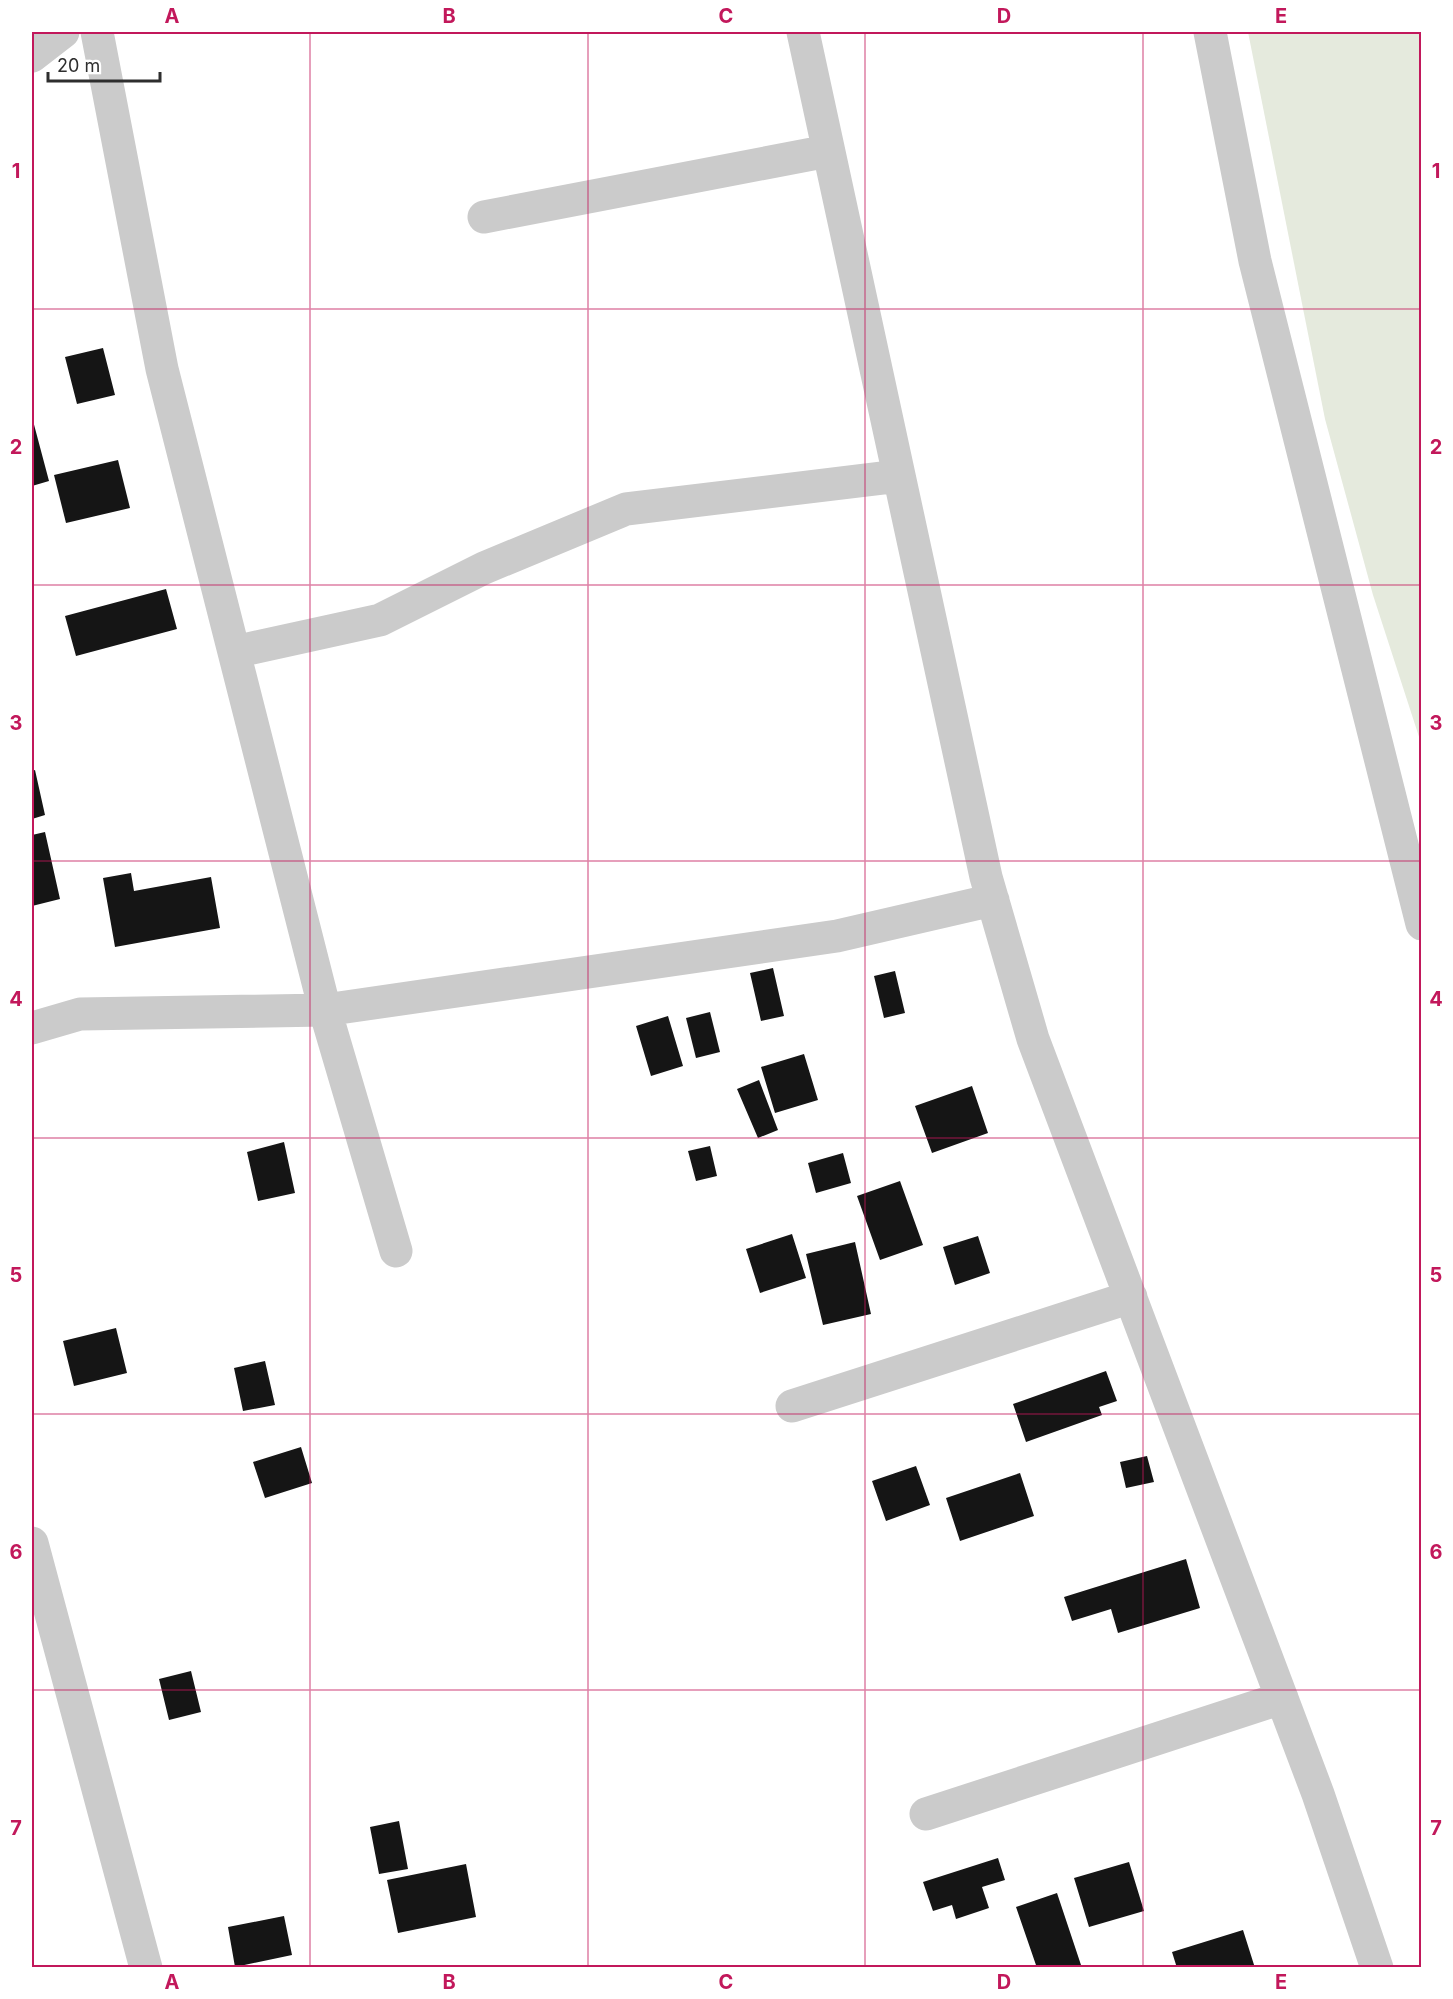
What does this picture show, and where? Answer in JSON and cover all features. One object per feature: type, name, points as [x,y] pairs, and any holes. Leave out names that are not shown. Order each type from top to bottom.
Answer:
[{"type":"street","points":[[32,56],[63,32]]},
{"type":"street","points":[[97,32],[162,369],[325,1010],[396,1251]]},
{"type":"street","points":[[803,32],[993,900],[1033,1039],[1318,1794],[1377,1968]]},
{"type":"street","points":[[1210,32],[1255,261],[1422,924]]},
{"type":"street","points":[[484,217],[828,151]]},
{"type":"street","points":[[234,652],[380,620],[484,568],[626,509],[899,476]]},
{"type":"street","points":[[32,1028],[80,1014],[325,1010],[837,936],[993,900]]},
{"type":"street","points":[[792,1406],[1131,1297]]},
{"type":"street","points":[[32,1543],[146,1968]]},
{"type":"street","points":[[926,1814],[1282,1698]]},
{"type":"shaded area","points":[[1248,32],[1421,32],[1421,743],[1373,595],[1325,419]]},
{"type":"building","points":[[103,348],[115,395],[77,404],[65,357]]},
{"type":"building","points":[[32,417],[49,481],[32,486]]},
{"type":"building","points":[[118,460],[130,508],[66,523],[54,475]]},
{"type":"building","points":[[166,589],[177,629],[76,656],[65,616]]},
{"type":"building","points":[[35,770],[45,815],[32,819],[32,771]]},
{"type":"building","points":[[45,832],[60,899],[32,906],[32,835]]},
{"type":"building","points":[[131,873],[134,891],[211,877],[220,928],[115,947],[103,878]]},
{"type":"building","points":[[773,968],[784,1016],[761,1021],[750,973]]},
{"type":"building","points":[[895,971],[905,1013],[884,1018],[874,976]]},
{"type":"building","points":[[710,1012],[720,1052],[696,1058],[686,1018]]},
{"type":"building","points":[[668,1016],[683,1066],[651,1076],[636,1026]]},
{"type":"building","points":[[804,1054],[818,1100],[775,1113],[761,1067]]},
{"type":"building","points":[[759,1080],[778,1130],[758,1138],[737,1089]]},
{"type":"building","points":[[972,1086],[988,1133],[932,1153],[915,1106]]},
{"type":"building","points":[[284,1142],[295,1193],[258,1201],[247,1152]]},
{"type":"building","points":[[710,1146],[717,1176],[696,1181],[688,1151]]},
{"type":"building","points":[[843,1153],[851,1183],[816,1193],[808,1163]]},
{"type":"building","points":[[900,1181],[923,1245],[880,1260],[857,1196]]},
{"type":"building","points":[[792,1234],[806,1278],[760,1293],[746,1249]]},
{"type":"building","points":[[978,1236],[990,1273],[955,1285],[943,1247]]},
{"type":"building","points":[[855,1242],[871,1314],[823,1325],[806,1254]]},
{"type":"building","points":[[116,1328],[127,1373],[74,1386],[63,1341]]},
{"type":"building","points":[[265,1361],[275,1405],[243,1411],[234,1368]]},
{"type":"building","points":[[1106,1371],[1117,1401],[1099,1407],[1102,1415],[1026,1442],[1013,1404]]},
{"type":"building","points":[[301,1447],[312,1483],[265,1498],[253,1462]]},
{"type":"building","points":[[1147,1456],[1154,1482],[1126,1488],[1120,1462]]},
{"type":"building","points":[[916,1466],[930,1505],[886,1521],[872,1481]]},
{"type":"building","points":[[1020,1473],[1034,1516],[960,1541],[946,1498]]},
{"type":"building","points":[[1186,1559],[1200,1608],[1118,1633],[1111,1609],[1072,1621],[1064,1597]]},
{"type":"building","points":[[191,1671],[201,1712],[169,1720],[159,1679]]},
{"type":"building","points":[[399,1821],[408,1869],[379,1874],[370,1827]]},
{"type":"building","points":[[998,1858],[1005,1880],[982,1887],[989,1908],[956,1919],[952,1905],[933,1911],[923,1882]]},
{"type":"building","points":[[1129,1862],[1144,1911],[1089,1927],[1074,1878]]},
{"type":"building","points":[[466,1864],[476,1917],[398,1933],[387,1880]]},
{"type":"building","points":[[1057,1893],[1082,1968],[1037,1968],[1016,1907]]},
{"type":"building","points":[[284,1916],[292,1955],[235,1967],[228,1927]]},
{"type":"building","points":[[1243,1930],[1255,1968],[1177,1968],[1172,1952]]}]
